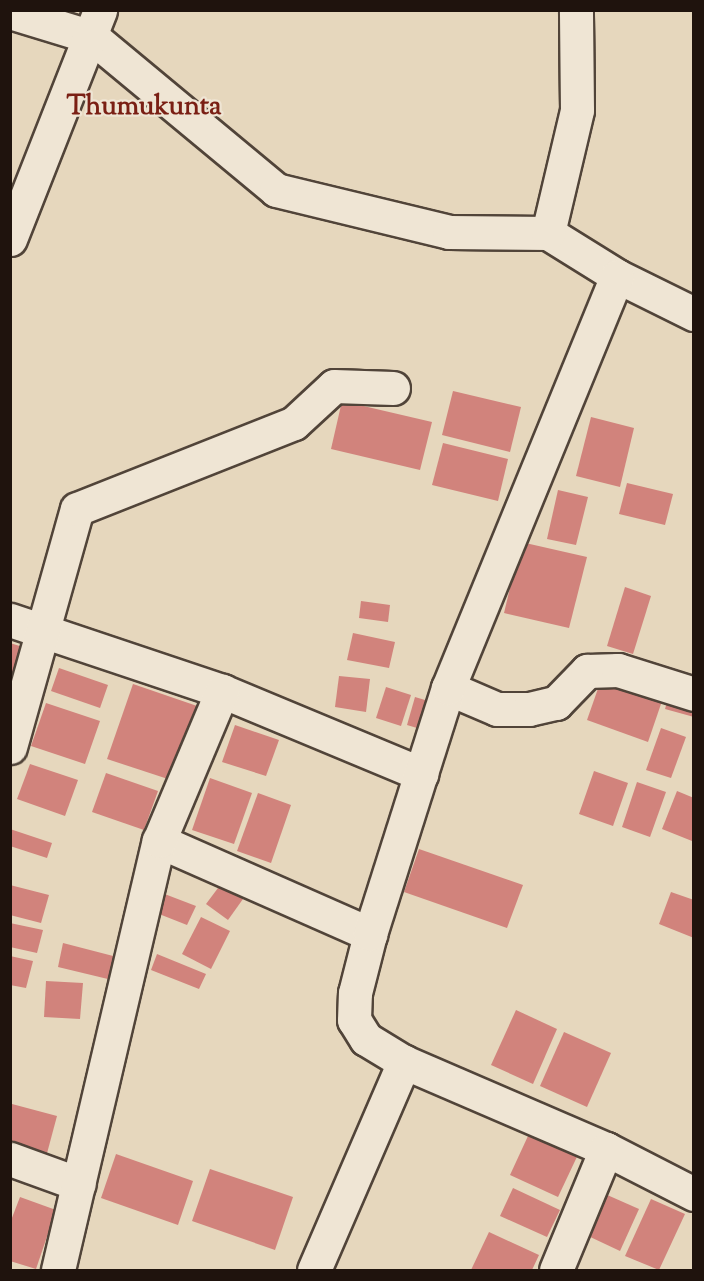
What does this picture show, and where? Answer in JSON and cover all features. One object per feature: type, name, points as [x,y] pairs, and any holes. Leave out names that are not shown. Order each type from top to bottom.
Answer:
[{"type":"street","points":[[548,233],[577,110],[576,10]]},
{"type":"street","points":[[10,12],[96,24],[276,190],[449,232],[548,233],[617,276],[693,314]]},
{"type":"street","points":[[10,239],[96,24]]},
{"type":"street","points":[[617,276],[448,688],[370,934],[356,993],[354,1020],[366,1039],[404,1062],[606,1149],[693,1194]]},
{"type":"street","points":[[10,747],[46,631],[77,509],[294,423],[334,386],[393,388]]},
{"type":"street","points":[[10,620],[222,691],[421,774]]},
{"type":"street","points":[[448,688],[497,708],[529,709],[556,703],[587,671],[618,670],[693,694]]},
{"type":"street","points":[[58,1270],[159,841],[222,691]]},
{"type":"street","points":[[159,841],[370,934]]},
{"type":"street","points":[[314,1270],[404,1062]]},
{"type":"street","points":[[556,1270],[606,1149]]},
{"type":"street","points":[[10,1159],[79,1184]]},
{"type":"building","points":[[453,391],[521,407],[510,452],[442,435]]},
{"type":"building","points":[[342,401],[432,422],[420,470],[331,449]]},
{"type":"building","points":[[591,417],[634,428],[620,487],[576,476]]},
{"type":"building","points":[[443,443],[508,459],[498,501],[432,485]]},
{"type":"building","points":[[627,483],[673,494],[665,525],[619,514]]},
{"type":"building","points":[[558,490],[588,497],[576,545],[547,539]]},
{"type":"building","points":[[521,542],[587,557],[569,628],[504,613]]},
{"type":"building","points":[[625,587],[651,596],[633,654],[607,646]]},
{"type":"building","points":[[361,601],[390,605],[388,622],[359,618]]},
{"type":"building","points":[[353,633],[395,642],[389,668],[347,660]]},
{"type":"building","points":[[10,643],[26,648],[10,692]]},
{"type":"building","points":[[59,668],[108,685],[100,708],[51,691]]},
{"type":"building","points":[[339,676],[370,679],[366,712],[335,707]]},
{"type":"building","points":[[601,680],[662,701],[648,742],[587,720]]},
{"type":"building","points":[[133,684],[200,707],[174,781],[107,759]]},
{"type":"building","points":[[386,687],[411,695],[401,726],[376,718]]},
{"type":"building","points":[[670,692],[694,700],[694,717],[665,709]]},
{"type":"building","points":[[415,697],[435,703],[427,731],[407,725]]},
{"type":"building","points":[[46,703],[100,721],[85,764],[31,746]]},
{"type":"building","points":[[235,725],[279,740],[266,776],[222,762]]},
{"type":"building","points":[[661,728],[686,737],[671,778],[646,770]]},
{"type":"building","points":[[30,764],[78,780],[65,816],[17,799]]},
{"type":"building","points":[[594,771],[628,783],[613,826],[579,814]]},
{"type":"building","points":[[106,773],[158,791],[144,830],[92,812]]},
{"type":"building","points":[[210,778],[252,793],[234,844],[192,830]]},
{"type":"building","points":[[637,782],[666,792],[650,837],[622,827]]},
{"type":"building","points":[[677,791],[694,798],[692,841],[662,829]]},
{"type":"building","points":[[258,793],[291,805],[271,863],[237,851]]},
{"type":"building","points":[[10,829],[52,843],[47,858],[10,846]]},
{"type":"building","points":[[419,849],[523,885],[507,928],[404,892]]},
{"type":"building","points":[[221,884],[243,899],[228,920],[206,904]]},
{"type":"building","points":[[10,885],[49,895],[41,923],[10,915]]},
{"type":"building","points":[[671,892],[694,900],[694,938],[659,924]]},
{"type":"building","points":[[162,893],[196,906],[187,925],[154,912]]},
{"type":"building","points":[[201,917],[230,931],[211,969],[182,954]]},
{"type":"building","points":[[10,923],[43,930],[37,953],[10,947]]},
{"type":"building","points":[[63,943],[117,957],[112,980],[58,967]]},
{"type":"building","points":[[157,954],[206,974],[199,989],[151,970]]},
{"type":"building","points":[[10,956],[33,961],[26,988],[10,985]]},
{"type":"building","points":[[46,981],[83,983],[80,1019],[44,1017]]},
{"type":"building","points":[[516,1010],[557,1029],[533,1084],[491,1065]]},
{"type":"building","points":[[564,1032],[611,1053],[587,1107],[540,1086]]},
{"type":"building","points":[[12,1104],[57,1116],[46,1157],[10,1148]]},
{"type":"building","points":[[534,1123],[583,1144],[558,1197],[510,1175]]},
{"type":"building","points":[[116,1154],[193,1181],[178,1225],[101,1198]]},
{"type":"building","points":[[210,1169],[293,1197],[275,1250],[192,1221]]},
{"type":"building","points":[[513,1188],[560,1210],[547,1237],[500,1216]]},
{"type":"building","points":[[605,1194],[639,1209],[620,1251],[586,1235]]},
{"type":"building","points":[[20,1197],[56,1210],[36,1269],[10,1261],[10,1223]]},
{"type":"building","points":[[651,1199],[685,1214],[659,1270],[625,1256]]},
{"type":"building","points":[[489,1232],[539,1255],[532,1270],[471,1270]]},
{"type":"district","name":"Thumukunta","points":[[144,108]]}]
